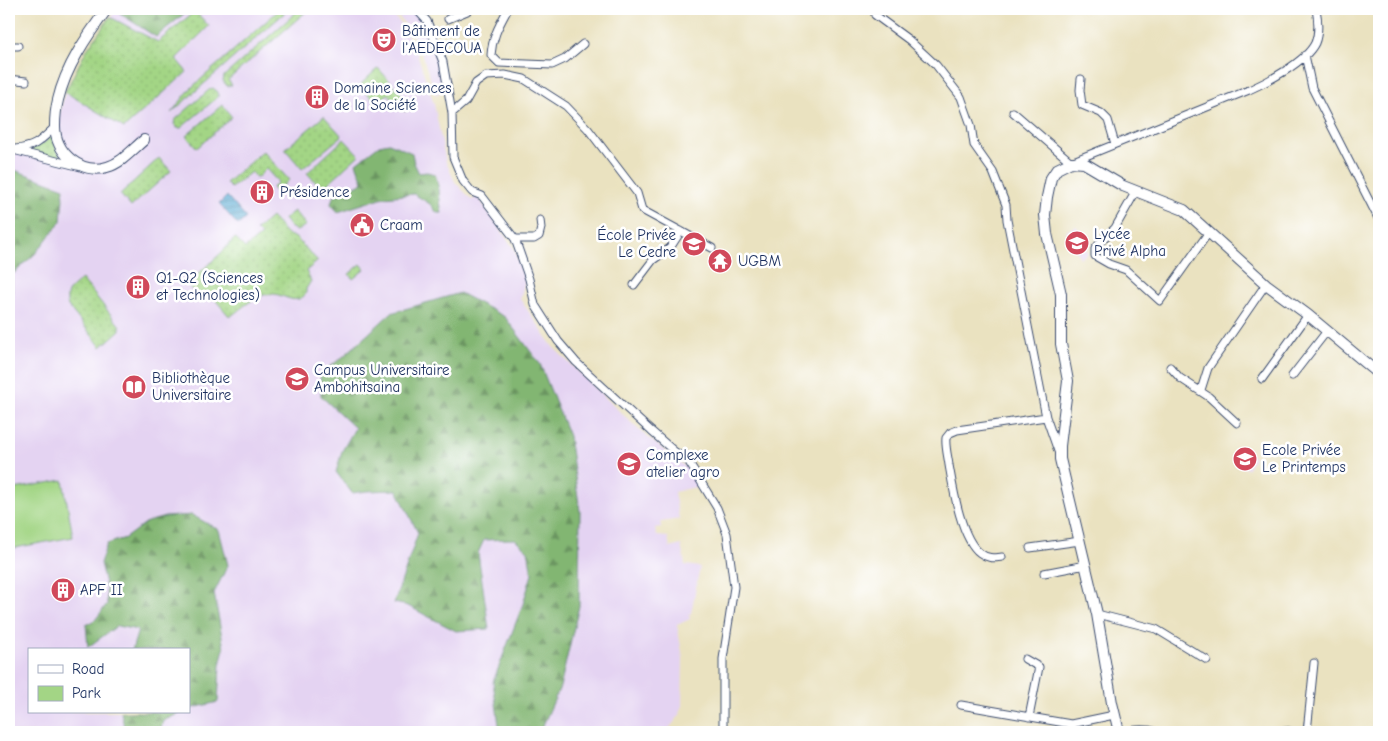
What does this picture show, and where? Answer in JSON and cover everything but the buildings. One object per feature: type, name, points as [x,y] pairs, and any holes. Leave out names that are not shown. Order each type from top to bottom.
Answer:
[{"type":"street","points":[[80,167],[68,157],[58,141],[55,127],[58,100],[67,72],[88,35],[107,9]]},
{"type":"street","points":[[416,9],[427,21],[444,62],[452,113],[452,157],[463,181],[472,192],[482,196],[515,240],[535,305],[558,341],[576,362],[675,452],[687,459],[717,508],[727,534],[734,586],[723,659],[723,732]]},
{"type":"street","points":[[448,19],[469,9]]},
{"type":"street","points":[[508,9],[495,32],[492,45],[491,55],[499,62],[552,65],[565,59],[583,44]]},
{"type":"street","points":[[1060,459],[1068,381],[1061,344],[1060,286],[1047,234],[1047,197],[1051,178],[1057,169],[1071,162],[1272,79],[1305,55],[1315,42],[1318,20],[1316,9]]},
{"type":"street","points":[[876,15],[909,40],[936,65],[961,97],[971,125],[974,145],[993,172],[1006,205],[1007,220],[1046,417],[1060,459],[1086,565],[1097,614],[1114,715],[1119,732]]},
{"type":"street","points":[[9,46],[18,46]]},
{"type":"street","points":[[1305,55],[1312,88],[1379,220]]},
{"type":"street","points":[[452,113],[466,101],[476,83],[486,76],[505,75],[524,79],[566,106],[588,129],[637,193],[642,210],[712,248]]},
{"type":"street","points":[[9,79],[26,81]]},
{"type":"street","points":[[1081,79],[1082,105],[1101,113],[1108,120],[1115,144]]},
{"type":"street","points":[[1013,112],[1071,162],[1084,163],[1116,182],[1184,210],[1266,284],[1308,315],[1379,374]]},
{"type":"street","points":[[9,149],[29,148],[39,142],[55,127]]},
{"type":"street","points":[[9,149],[92,169],[106,168],[116,164],[144,140]]},
{"type":"street","points":[[1136,191],[1115,228],[1095,249],[1095,256],[1109,264],[1126,270],[1160,301],[1209,232]]},
{"type":"street","points":[[515,240],[534,239],[539,236],[540,220]]},
{"type":"street","points":[[634,285],[654,260],[670,248],[680,231]]},
{"type":"street","points":[[1200,390],[1208,368],[1266,284]]},
{"type":"street","points":[[1262,379],[1308,315]]},
{"type":"street","points":[[1292,376],[1327,331]]},
{"type":"street","points":[[1170,367],[1180,378],[1200,390],[1237,424]]},
{"type":"street","points":[[1002,557],[989,558],[973,546],[960,516],[953,489],[946,438],[950,433],[958,430],[1046,417]]},
{"type":"street","points":[[1030,548],[1080,541]]},
{"type":"street","points":[[1044,572],[1086,565]]},
{"type":"street","points":[[1097,614],[1156,629],[1207,660]]},
{"type":"street","points":[[1025,660],[1039,667],[1029,717]]},
{"type":"street","points":[[1307,732],[1314,663]]},
{"type":"street","points":[[960,705],[1071,724],[1114,715]]},
{"type":"street","points":[[1125,732],[1133,730],[1158,732]]},
{"type":"street","points":[[1277,732],[1295,732]]},
{"type":"shaded area","name":"Campus Universitaire Ambohitsaina","points":[[117,9],[386,9],[400,22],[416,50],[434,104],[446,162],[455,182],[472,200],[478,197],[514,249],[525,281],[520,299],[553,347],[641,432],[687,468],[700,486],[674,492],[679,519],[661,522],[661,527],[655,528],[657,536],[668,537],[670,548],[681,545],[685,565],[700,567],[691,613],[689,615],[690,619],[677,625],[683,658],[682,705],[680,715],[666,732],[9,732],[9,154],[13,155],[24,151],[42,141],[60,113],[65,92],[86,51]]},
{"type":"shaded area","points":[[392,9],[411,9],[418,17],[433,45],[444,89],[436,95],[420,49],[410,30]]},
{"type":"shaded area","name":"Lycée Privé Alpha","points":[[1076,226],[1081,232],[1077,234],[1088,253],[1080,258],[1066,231]]},
{"type":"shaded area","name":"Ecole Privée Le Printemps","points":[[1243,452],[1254,457],[1247,469],[1235,464]]},
{"type":"green space","points":[[123,9],[190,9],[156,37],[119,13]]},
{"type":"green space","points":[[280,9],[289,9],[171,113],[191,88]]},
{"type":"green space","points":[[300,9],[309,9],[228,80],[232,85],[227,86],[223,81],[224,76]]},
{"type":"green space","points":[[195,11],[209,26],[176,59],[187,72],[124,128],[65,92],[86,51],[110,17],[158,42]]},
{"type":"green space","points":[[378,68],[409,102],[409,107],[405,112],[388,94],[377,104],[360,85]]},
{"type":"green space","points":[[213,88],[218,92],[218,97],[181,128],[177,128],[174,124],[175,120]]},
{"type":"green space","points":[[222,105],[232,117],[197,148],[186,136]]},
{"type":"green space","points":[[324,116],[342,136],[302,169],[285,149]]},
{"type":"green space","points":[[52,134],[57,150],[63,159],[29,151],[45,142]]},
{"type":"green space","points":[[344,139],[359,155],[322,189],[307,173]]},
{"type":"green space","points":[[389,143],[412,153],[419,173],[435,174],[442,213],[437,213],[430,204],[414,194],[384,197],[338,212],[331,204],[333,197],[363,182],[356,163],[379,145]]},
{"type":"green space","points":[[263,151],[289,180],[276,192],[272,188],[278,182],[266,169],[258,177],[255,177],[251,172],[231,188],[226,183]]},
{"type":"green space","points":[[159,158],[171,171],[131,207],[120,194]]},
{"type":"green space","points":[[9,168],[64,188],[61,221],[36,253],[12,275],[12,297],[9,298]]},
{"type":"green space","points":[[294,211],[306,225],[297,231],[290,227],[284,219]]},
{"type":"green space","points":[[271,217],[287,234],[296,238],[318,261],[306,271],[311,281],[306,289],[306,294],[302,298],[297,299],[275,294],[264,295],[249,302],[230,317],[211,295],[203,302],[187,284],[235,238],[245,248],[261,235],[256,230]]},
{"type":"green space","points":[[361,264],[365,269],[353,279],[349,274]]},
{"type":"green space","points":[[82,279],[120,326],[120,330],[101,347],[68,306],[68,293]]},
{"type":"green space","points":[[460,293],[505,317],[540,364],[569,436],[580,511],[579,606],[560,687],[540,732],[500,732],[493,682],[523,604],[532,574],[528,551],[515,539],[484,540],[478,553],[489,629],[456,631],[408,606],[394,603],[418,533],[397,490],[352,493],[336,472],[342,451],[355,428],[321,396],[320,374],[344,356],[391,313]]},
{"type":"green space","points":[[63,480],[73,537],[9,549],[9,490]]},
{"type":"green space","points":[[192,515],[219,530],[228,565],[214,593],[224,648],[220,665],[218,702],[190,709],[190,648],[133,648],[138,630],[117,626],[88,647],[86,625],[96,619],[107,604],[106,588],[100,563],[107,544],[125,538],[147,522],[165,517]]},
{"type":"green space","points":[[121,714],[178,714],[163,721],[160,732],[125,732]]},
{"type":"water","points":[[227,196],[246,218],[238,225],[219,204]]},
{"type":"place","name":"Bâtiment de l'AEDECOUA","points":[[384,40]]},
{"type":"place","name":"Domaine Sciences de la Société","points":[[317,97]]},
{"type":"place","name":"Présidence","points":[[262,192]]},
{"type":"place","name":"Craam","points":[[362,225]]},
{"type":"place","name":"Lycée Privé Alpha","points":[[1077,243]]},
{"type":"place","name":"École Privée Le Cedre","points":[[694,244]]},
{"type":"place","name":"UGBM","points":[[720,261]]},
{"type":"place","name":"Q1-Q2 (Sciences et Technologies)","points":[[138,287]]},
{"type":"place","name":"Campus Universitaire Ambohitsaina","points":[[297,379]]},
{"type":"place","name":"Bibliothèque Universitaire","points":[[134,387]]},
{"type":"place","name":"Ecole Privée Le Printemps","points":[[1245,459]]},
{"type":"place","name":"Complexe atelier agro","points":[[629,464]]},
{"type":"place","name":"APF II","points":[[63,590]]}]
